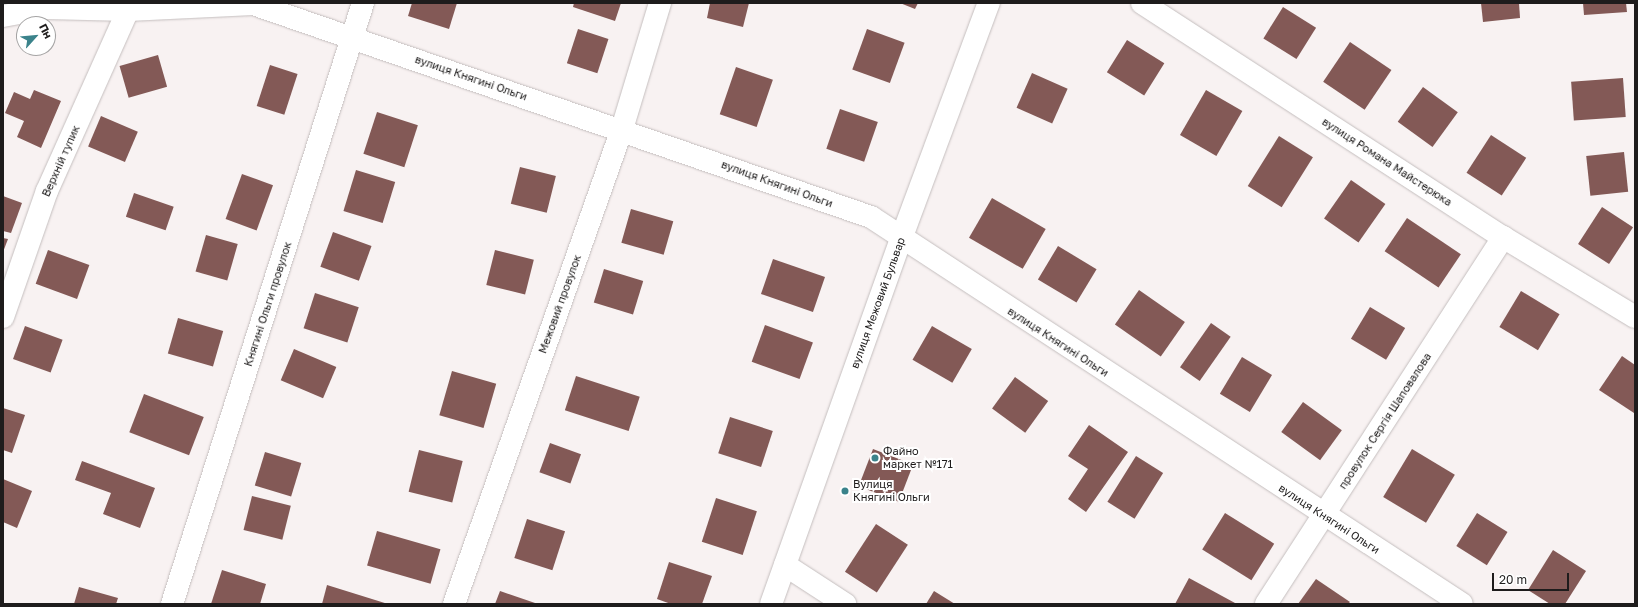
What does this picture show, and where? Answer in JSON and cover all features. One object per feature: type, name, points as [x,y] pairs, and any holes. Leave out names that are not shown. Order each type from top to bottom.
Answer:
[{"type":"street","name":"Княгині Ольги провулок","points":[[172,604],[363,3]]},
{"type":"street","name":"Межовий провулок","points":[[454,604],[622,129],[660,3]]},
{"type":"street","name":"вулиця Межовий Бульвар","points":[[771,604],[901,239],[989,3]]},
{"type":"street","name":"вулиця Романа Майстерюка","points":[[1142,3],[1503,237],[1635,317]]},
{"type":"street","name":"вулиця Княгині Ольги","points":[[3,16],[46,8],[128,10],[253,4],[622,129],[871,217],[901,239],[1324,516],[1462,604]]},
{"type":"street","name":"Верхній тупик","points":[[3,317],[46,191],[128,10]]},
{"type":"street","name":"провулок Сергія Шаповалова","points":[[1266,604],[1503,237]]},
{"type":"street","points":[[785,565],[846,604]]},
{"type":"building","points":[[412,3],[457,3],[449,29],[408,16]]},
{"type":"building","points":[[574,3],[621,3],[615,21],[573,7]]},
{"type":"building","points":[[710,3],[749,3],[743,27],[707,18]]},
{"type":"building","points":[[900,3],[918,3],[915,9]]},
{"type":"building","points":[[1481,3],[1519,3],[1520,18],[1483,22]]},
{"type":"building","points":[[1583,3],[1626,3],[1627,12],[1584,15]]},
{"type":"building","points":[[1283,7],[1316,28],[1296,59],[1263,38]]},
{"type":"building","points":[[578,29],[608,39],[597,73],[567,63]]},
{"type":"building","points":[[867,29],[905,43],[890,83],[852,69]]},
{"type":"building","points":[[1127,40],[1164,63],[1144,96],[1107,72]]},
{"type":"building","points":[[1350,42],[1391,70],[1365,110],[1323,82]]},
{"type":"building","points":[[158,55],[167,87],[129,98],[120,66]]},
{"type":"building","points":[[270,65],[298,74],[284,115],[257,106]]},
{"type":"building","points":[[736,67],[773,80],[757,127],[720,114]]},
{"type":"building","points":[[1032,73],[1068,89],[1052,124],[1017,108]]},
{"type":"building","points":[[1623,78],[1626,117],[1574,121],[1571,82]]},
{"type":"building","points":[[1423,87],[1458,112],[1433,147],[1398,122]]},
{"type":"building","points":[[34,90],[61,101],[41,148],[17,137],[24,121],[5,113],[14,92],[30,99]]},
{"type":"building","points":[[1206,90],[1242,111],[1216,156],[1180,135]]},
{"type":"building","points":[[840,109],[878,122],[864,162],[826,149]]},
{"type":"building","points":[[377,112],[418,125],[404,167],[363,154]]},
{"type":"building","points":[[101,116],[138,132],[125,162],[88,146]]},
{"type":"building","points":[[1491,135],[1526,158],[1502,196],[1466,173]]},
{"type":"building","points":[[1279,136],[1313,157],[1282,207],[1248,186]]},
{"type":"building","points":[[1624,152],[1628,192],[1590,196],[1586,156]]},
{"type":"building","points":[[520,167],[556,176],[547,213],[511,204]]},
{"type":"building","points":[[356,170],[395,182],[383,223],[343,211]]},
{"type":"building","points":[[242,174],[273,185],[257,230],[226,219]]},
{"type":"building","points":[[1351,180],[1385,204],[1358,243],[1324,219]]},
{"type":"building","points":[[134,193],[174,207],[166,230],[126,217]]},
{"type":"building","points":[[3,196],[22,203],[11,233],[3,231]]},
{"type":"building","points":[[992,198],[1046,229],[1023,269],[969,238]]},
{"type":"building","points":[[1602,207],[1633,227],[1609,264],[1578,244]]},
{"type":"building","points":[[631,209],[673,221],[664,255],[621,243]]},
{"type":"building","points":[[1407,218],[1461,254],[1439,288],[1385,251]]},
{"type":"building","points":[[333,232],[372,246],[359,281],[320,267]]},
{"type":"building","points":[[206,235],[238,244],[227,281],[196,272]]},
{"type":"building","points":[[3,238],[8,239],[3,252]]},
{"type":"building","points":[[1058,246],[1097,269],[1076,303],[1038,279]]},
{"type":"building","points":[[48,250],[89,265],[77,299],[36,284]]},
{"type":"building","points":[[495,250],[534,260],[525,295],[486,285]]},
{"type":"building","points":[[773,259],[825,277],[813,312],[761,294]]},
{"type":"building","points":[[604,269],[643,281],[633,314],[594,302]]},
{"type":"building","points":[[1139,290],[1185,322],[1161,357],[1115,324]]},
{"type":"building","points":[[1521,291],[1560,314],[1538,350],[1499,327]]},
{"type":"building","points":[[315,293],[359,307],[347,342],[304,328]]},
{"type":"building","points":[[1370,307],[1405,328],[1386,360],[1351,339]]},
{"type":"building","points":[[178,318],[223,331],[213,367],[168,354]]},
{"type":"building","points":[[1211,323],[1231,337],[1200,381],[1180,367]]},
{"type":"building","points":[[765,325],[813,342],[800,379],[752,362]]},
{"type":"building","points":[[25,326],[63,340],[51,373],[13,359]]},
{"type":"building","points":[[932,326],[972,349],[952,383],[912,360]]},
{"type":"building","points":[[294,349],[336,367],[323,398],[281,380]]},
{"type":"building","points":[[1622,356],[1635,365],[1634,413],[1599,390]]},
{"type":"building","points":[[1242,357],[1272,375],[1250,412],[1220,394]]},
{"type":"building","points":[[452,371],[496,384],[484,428],[439,415]]},
{"type":"building","points":[[576,376],[640,397],[629,431],[565,410]]},
{"type":"building","points":[[1015,377],[1048,401],[1025,433],[992,409]]},
{"type":"building","points":[[144,394],[204,417],[189,455],[129,432]]},
{"type":"building","points":[[1303,402],[1342,430],[1320,460],[1281,432]]},
{"type":"building","points":[[3,408],[25,415],[12,453],[3,450]]},
{"type":"building","points":[[730,417],[773,431],[761,467],[718,453]]},
{"type":"building","points":[[1089,425],[1128,452],[1086,512],[1068,499],[1088,469],[1068,456]]},
{"type":"building","points":[[550,443],[581,454],[570,483],[539,472]]},
{"type":"building","points":[[873,449],[913,464],[899,502],[859,486]]},
{"type":"building","points":[[1412,449],[1455,475],[1426,523],[1383,497]]},
{"type":"building","points":[[419,450],[463,461],[452,503],[409,492]]},
{"type":"building","points":[[265,452],[301,463],[291,497],[255,485]]},
{"type":"building","points":[[1136,456],[1163,473],[1135,519],[1107,502]]},
{"type":"building","points":[[82,461],[155,488],[140,528],[103,514],[111,493],[75,480]]},
{"type":"building","points":[[3,479],[32,491],[17,528],[3,522]]},
{"type":"building","points":[[252,496],[291,506],[282,540],[244,530]]},
{"type":"building","points":[[716,498],[757,511],[743,555],[702,542]]},
{"type":"building","points":[[1225,513],[1274,544],[1251,580],[1202,549]]},
{"type":"building","points":[[1477,513],[1508,532],[1487,565],[1456,546]]},
{"type":"building","points":[[527,519],[565,531],[552,570],[514,558]]},
{"type":"building","points":[[876,524],[908,545],[877,593],[845,572]]},
{"type":"building","points":[[377,531],[440,549],[431,584],[367,566]]},
{"type":"building","points":[[1553,550],[1586,571],[1565,604],[1550,604],[1528,590]]},
{"type":"building","points":[[669,562],[712,576],[702,604],[671,604],[657,599]]},
{"type":"building","points":[[222,570],[266,584],[260,604],[211,604]]},
{"type":"building","points":[[1189,578],[1235,603],[1235,604],[1175,604]]},
{"type":"building","points":[[1316,579],[1350,602],[1348,604],[1298,604]]},
{"type":"building","points":[[327,585],[388,604],[322,604]]},
{"type":"building","points":[[79,587],[118,598],[116,604],[74,604]]},
{"type":"building","points":[[500,591],[538,604],[495,604]]},
{"type":"building","points":[[934,591],[955,604],[926,604]]},
{"type":"place","name":"Файно маркет №171","points":[[875,458]]},
{"type":"place","name":"Вулиця Княгині Ольги","points":[[845,491]]}]
